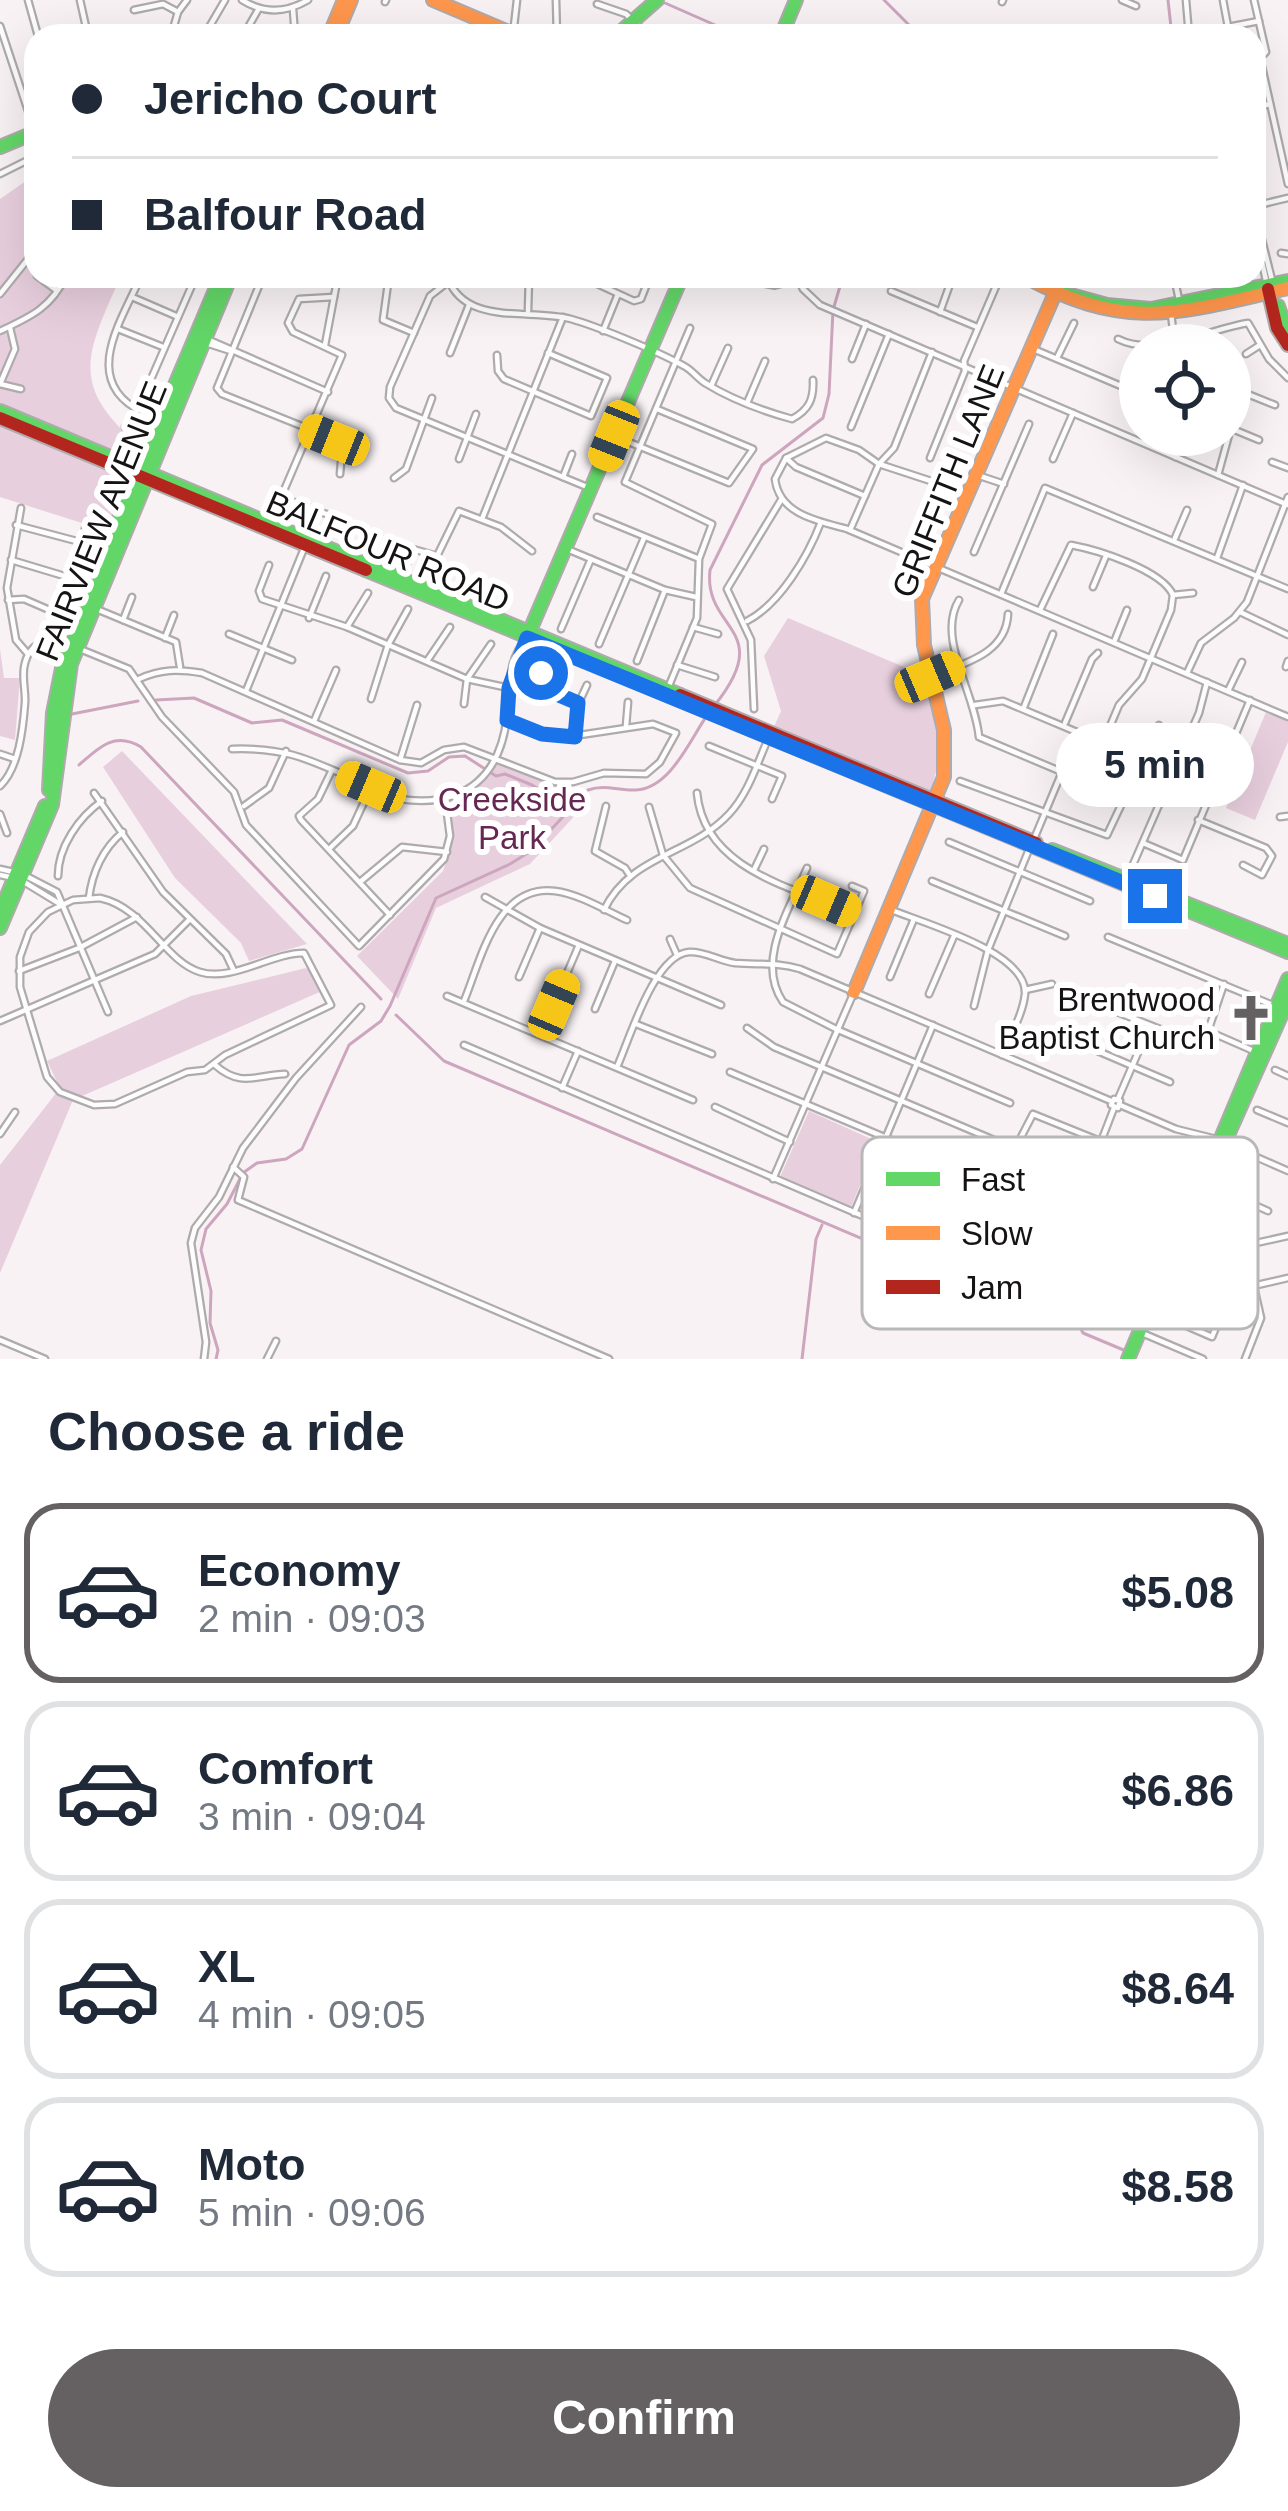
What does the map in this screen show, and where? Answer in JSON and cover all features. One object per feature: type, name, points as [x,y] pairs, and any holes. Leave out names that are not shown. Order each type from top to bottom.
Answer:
[{"type":"main road","points":[[433,0],[490,24]]},
{"type":"main road","points":[[630,24],[657,0]]},
{"type":"main road","points":[[1050,288],[1174,315],[1277,287]]},
{"type":"main road","points":[[1277,287],[1288,335]]},
{"type":"main road","points":[[1277,287],[1277,328],[1288,346]]},
{"type":"main road","name":"FAIRVIEW AVENUE","points":[[74,646],[94,608],[147,452],[216,288]]},
{"type":"main road","name":"FAIRVIEW AVENUE","points":[[0,912],[47,825],[56,789],[63,691],[74,646],[142,475],[226,288]]},
{"type":"main road","points":[[529,635],[677,288]]},
{"type":"main road","name":"GRIFFITH LANE","points":[[854,992],[934,803],[948,750],[943,710],[922,653],[922,599],[1056,291]]},
{"type":"main road","points":[[203,319],[204,340]]},
{"type":"main road","points":[[173,411],[170,404],[178,376]]},
{"type":"main road","name":"BALFOUR ROAD","points":[[0,415],[1288,948]]},
{"type":"main road","name":"BALFOUR ROAD","points":[[0,415],[529,635]]},
{"type":"main road","points":[[115,459],[133,461],[147,452]]},
{"type":"main road","name":"FAIRVIEW AVENUE","points":[[0,928],[20,877]]},
{"type":"main road","points":[[1223,1137],[1288,979]]},
{"type":"main road","points":[[1260,1054],[1283,1025],[1282,1003]]},
{"type":"main road","points":[[1142,1333],[1143,1329]]},
{"type":"main road","points":[[1130,1355],[1143,1329]]},
{"type":"street","points":[[174,24],[187,0]]},
{"type":"street","points":[[242,0],[258,10],[293,9],[308,0]]},
{"type":"street","points":[[1122,0],[1136,6]]},
{"type":"street","points":[[1254,0],[1259,24]]},
{"type":"street","points":[[134,10],[163,4],[178,12]]},
{"type":"street","points":[[597,4],[638,24]]},
{"type":"street","points":[[293,9],[294,24]]},
{"type":"street","points":[[250,24],[258,10]]},
{"type":"street","points":[[1243,24],[1258,21]]},
{"type":"street","points":[[0,26],[24,97]]},
{"type":"street","points":[[1266,90],[1288,184]]},
{"type":"street","points":[[1266,105],[1270,104]]},
{"type":"street","points":[[1266,249],[1277,287]]},
{"type":"street","points":[[0,294],[24,264]]},
{"type":"street","points":[[52,288],[58,292]]},
{"type":"street","points":[[0,332],[40,312],[60,288]]},
{"type":"street","points":[[136,288],[107,369],[120,397],[138,410]]},
{"type":"street","points":[[124,428],[138,410],[191,288]]},
{"type":"street","points":[[257,288],[218,390],[340,445],[340,474]]},
{"type":"street","points":[[325,345],[336,288]]},
{"type":"street","points":[[387,288],[383,320],[414,333]]},
{"type":"street","points":[[438,288],[430,296],[390,387],[389,398],[396,408],[592,489]]},
{"type":"street","points":[[452,288],[469,305],[493,312],[563,317],[603,331],[675,362],[747,403],[792,419],[810,405],[813,380]]},
{"type":"street","points":[[528,311],[529,288]]},
{"type":"street","points":[[605,288],[634,301],[645,288]]},
{"type":"street","points":[[803,288],[820,305],[1287,502],[1240,612],[1201,643],[1187,673]]},
{"type":"street","points":[[940,312],[949,288]]},
{"type":"street","points":[[930,458],[995,288]]},
{"type":"street","points":[[1174,288],[1174,324]]},
{"type":"street","points":[[891,291],[977,328]]},
{"type":"street","points":[[603,331],[618,294]]},
{"type":"street","points":[[132,297],[178,317]]},
{"type":"street","points":[[270,524],[342,356],[292,332],[288,323],[302,297],[334,297]]},
{"type":"street","points":[[450,353],[469,305]]},
{"type":"street","points":[[482,519],[563,317]]},
{"type":"street","points":[[1057,358],[1074,323]]},
{"type":"street","points":[[852,358],[866,324]]},
{"type":"street","points":[[10,327],[15,349],[0,384],[21,389]]},
{"type":"street","points":[[667,693],[700,607],[699,559],[712,524],[625,482],[690,328]]},
{"type":"street","points":[[1251,328],[1288,378]]},
{"type":"street","points":[[118,329],[164,348]]},
{"type":"street","points":[[851,427],[889,334]]},
{"type":"street","points":[[204,340],[328,392]]},
{"type":"street","points":[[1251,351],[1260,345]]},
{"type":"street","points":[[711,386],[728,348]]},
{"type":"street","points":[[1031,348],[1119,385]]},
{"type":"street","points":[[850,530],[879,464],[894,448],[932,352]]},
{"type":"street","points":[[497,356],[504,380],[591,416],[607,378],[548,353]]},
{"type":"street","points":[[747,403],[765,362]]},
{"type":"street","points":[[107,369],[116,366]]},
{"type":"street","points":[[1251,396],[1275,406]]},
{"type":"street","points":[[394,478],[406,469],[432,398]]},
{"type":"street","points":[[614,436],[729,484],[753,449],[657,409]]},
{"type":"street","points":[[1053,459],[1073,413]]},
{"type":"street","points":[[459,459],[476,415]]},
{"type":"street","points":[[974,552],[1029,424]]},
{"type":"street","points":[[937,484],[879,464],[859,450],[826,438],[786,458],[775,479],[781,500],[821,522],[850,530],[1288,717]]},
{"type":"street","points":[[1251,438],[1258,440]]},
{"type":"street","points":[[563,477],[572,454]]},
{"type":"street","points":[[1218,475],[1223,456]]},
{"type":"street","points":[[786,458],[796,467],[865,496]]},
{"type":"street","points":[[1272,462],[1288,468]]},
{"type":"street","points":[[977,476],[1004,484]]},
{"type":"street","points":[[1217,558],[1243,485]]},
{"type":"street","points":[[1001,594],[1046,488],[1288,589]]},
{"type":"street","points":[[280,497],[348,522]]},
{"type":"street","points":[[754,709],[753,657],[745,622],[728,590],[781,500]]},
{"type":"street","points":[[21,508],[8,600],[16,640],[28,655]]},
{"type":"street","points":[[401,578],[413,549],[437,556],[456,512],[462,510],[506,530],[532,551]]},
{"type":"street","points":[[1174,540],[1187,511]]},
{"type":"street","points":[[597,517],[699,559]]},
{"type":"street","points":[[745,622],[761,614],[778,595],[821,522]]},
{"type":"street","points":[[16,525],[84,543]]},
{"type":"street","points":[[8,600],[24,599],[54,612],[84,543],[85,528]]},
{"type":"street","points":[[599,644],[644,538]]},
{"type":"street","points":[[246,691],[306,543]]},
{"type":"street","points":[[1040,610],[1071,545],[1158,578],[1173,596]]},
{"type":"street","points":[[567,549],[664,590],[698,597]]},
{"type":"street","points":[[1093,587],[1106,556]]},
{"type":"street","points":[[11,560],[71,578]]},
{"type":"street","points":[[561,629],[591,560]]},
{"type":"street","points":[[269,565],[260,596],[280,608],[347,628],[467,680],[509,688]]},
{"type":"street","points":[[309,618],[326,576]]},
{"type":"street","points":[[637,661],[664,590]]},
{"type":"street","points":[[347,628],[368,593]]},
{"type":"street","points":[[1173,596],[1193,593]]},
{"type":"street","points":[[1086,783],[1119,705],[1142,679],[1173,596]]},
{"type":"street","points":[[123,621],[132,597]]},
{"type":"street","points":[[958,599],[950,630],[975,705],[979,737],[1126,800]]},
{"type":"street","points":[[94,608],[180,646],[180,669]]},
{"type":"street","points":[[371,699],[388,645],[408,609]]},
{"type":"street","points":[[1114,642],[1127,610]]},
{"type":"street","points":[[1240,612],[1288,635]]},
{"type":"street","points":[[930,677],[996,645],[1008,614]]},
{"type":"street","points":[[165,638],[174,615]]},
{"type":"street","points":[[428,661],[449,627]]},
{"type":"street","points":[[693,627],[718,634]]},
{"type":"street","points":[[229,634],[292,660]]},
{"type":"street","points":[[1024,709],[1053,634]]},
{"type":"street","points":[[232,749],[286,751],[408,800],[445,798],[479,784],[494,758],[507,720],[509,688],[529,635]]},
{"type":"street","points":[[0,786],[12,772],[15,759],[28,655],[42,643],[67,639],[129,670],[152,704],[234,792],[246,825],[359,946],[439,868],[450,828],[445,798]]},
{"type":"street","points":[[464,704],[467,680],[491,644]]},
{"type":"street","points":[[1064,726],[1092,659],[1099,653]]},
{"type":"street","points":[[753,657],[764,656]]},
{"type":"street","points":[[1228,691],[1242,662]]},
{"type":"street","points":[[677,664],[715,677]]},
{"type":"street","points":[[545,667],[538,685],[578,703]]},
{"type":"street","points":[[314,721],[336,670]]},
{"type":"street","points":[[138,680],[157,671],[202,673],[400,760],[421,763],[455,747],[555,782],[604,773],[636,777],[656,767],[676,733],[652,724],[575,737],[542,734],[507,720]]},
{"type":"street","points":[[1126,880],[1207,682]]},
{"type":"street","points":[[575,737],[578,703],[587,685]]},
{"type":"street","points":[[1143,843],[1184,860],[1250,700]]},
{"type":"street","points":[[975,705],[1003,701],[1103,742]]},
{"type":"street","points":[[626,727],[628,702]]},
{"type":"street","points":[[400,760],[417,705]]},
{"type":"street","points":[[960,781],[1107,835],[1159,724]]},
{"type":"street","points":[[182,736],[190,728]]},
{"type":"street","points":[[604,910],[629,874],[708,832],[740,800],[769,735]]},
{"type":"street","points":[[709,746],[782,776],[772,799]]},
{"type":"street","points":[[242,807],[268,788],[286,751]]},
{"type":"street","points":[[0,754],[15,759]]},
{"type":"street","points":[[332,770],[318,799],[299,816],[392,916]]},
{"type":"street","points":[[1150,771],[1170,779]]},
{"type":"street","points":[[974,1006],[988,950],[1061,772]]},
{"type":"street","points":[[329,850],[353,826],[371,787]]},
{"type":"street","points":[[94,793],[164,892],[226,954],[233,969]]},
{"type":"street","points":[[697,794],[698,812],[727,856],[854,913]]},
{"type":"street","points":[[58,876],[57,868],[76,825],[102,801]]},
{"type":"street","points":[[606,806],[595,851],[629,874]]},
{"type":"street","points":[[649,807],[662,855],[701,895],[837,954],[864,891],[852,886]]},
{"type":"street","points":[[0,814],[8,833]]},
{"type":"street","points":[[1198,820],[1266,848],[1272,856],[1262,875],[1243,866]]},
{"type":"street","points":[[89,898],[109,844],[123,832]]},
{"type":"street","points":[[950,842],[1090,901]]},
{"type":"street","points":[[361,882],[402,847],[447,852]]},
{"type":"street","points":[[754,870],[764,849]]},
{"type":"street","points":[[807,868],[780,930],[772,962],[776,992],[783,1002],[1010,1102]]},
{"type":"street","points":[[0,872],[20,877],[60,904],[109,1012]]},
{"type":"street","points":[[932,881],[1065,936]]},
{"type":"street","points":[[464,1001],[506,909],[524,896],[552,890],[627,920]]},
{"type":"street","points":[[113,901],[116,893]]},
{"type":"street","points":[[485,897],[540,928],[721,1005]]},
{"type":"street","points":[[89,898],[113,901],[197,971],[217,974],[304,953],[331,1005],[225,1055],[215,1065],[105,1107],[53,1086],[26,1010],[19,971],[22,944],[60,904],[89,898]]},
{"type":"street","points":[[890,909],[1013,965],[1025,990],[1002,1055]]},
{"type":"street","points":[[19,971],[80,948],[137,917]]},
{"type":"street","points":[[0,1021],[155,954],[190,919]]},
{"type":"street","points":[[890,977],[914,919]]},
{"type":"street","points":[[519,977],[540,928]]},
{"type":"street","points":[[929,994],[954,936]]},
{"type":"street","points":[[1108,938],[1282,1003]]},
{"type":"street","points":[[670,939],[677,955]]},
{"type":"street","points":[[541,1034],[579,945]]},
{"type":"street","points":[[617,1067],[656,978],[677,955],[692,952],[729,962],[772,962],[800,969],[1204,1137]]},
{"type":"street","points":[[595,1009],[616,961]]},
{"type":"street","points":[[1025,990],[1052,984]]},
{"type":"street","points":[[1224,984],[1208,1031],[1260,1054]]},
{"type":"street","name":"GRIFFITH LANE","points":[[773,1179],[854,992]]},
{"type":"street","points":[[447,996],[693,1100]]},
{"type":"street","points":[[1092,1002],[1200,1045]]},
{"type":"street","points":[[204,1359],[206,1342],[191,1243],[195,1228],[296,1078],[361,1007]]},
{"type":"street","points":[[636,1024],[712,1054]]},
{"type":"street","points":[[885,1137],[933,1025]]},
{"type":"street","points":[[1102,1137],[1149,1027]]},
{"type":"street","points":[[747,1028],[774,1047],[987,1137]]},
{"type":"street","points":[[1065,1037],[1170,1082]]},
{"type":"street","points":[[464,1045],[862,1216]]},
{"type":"street","points":[[562,1088],[578,1051]]},
{"type":"street","points":[[215,1065],[249,1082],[285,1074]]},
{"type":"street","points":[[1275,1070],[1288,1076]]},
{"type":"street","points":[[730,1072],[883,1137]]},
{"type":"street","points":[[715,1107],[790,1142]]},
{"type":"street","points":[[1257,1110],[1288,1123]]},
{"type":"street","points":[[0,1134],[16,1112]]},
{"type":"street","points":[[1021,1137],[1033,1114],[1090,1137]]},
{"type":"street","points":[[1258,1158],[1288,1171]]},
{"type":"street","points":[[233,1167],[242,1175],[238,1200],[609,1359]]},
{"type":"street","points":[[854,1213],[862,1194]]},
{"type":"street","points":[[1258,1205],[1268,1211]]},
{"type":"street","points":[[1258,1242],[1288,1236]]},
{"type":"street","points":[[1287,1278],[1288,1289]]},
{"type":"street","points":[[1245,1359],[1257,1329]]},
{"type":"street","points":[[1142,1333],[1203,1359]]},
{"type":"street","points":[[0,1340],[45,1359]]},
{"type":"street","points":[[267,1359],[276,1341]]},
{"type":"green space","points":[[24,182],[24,288],[116,288],[93,348],[93,387],[102,406],[141,447],[107,531],[0,497],[0,199]]},
{"type":"green space","points":[[788,618],[923,675],[940,733],[930,792],[774,727],[781,711],[764,656]]},
{"type":"green space","points":[[0,649],[4,678],[20,678],[15,740],[0,736]]},
{"type":"green space","points":[[1266,712],[1288,722],[1288,742],[1255,820],[1226,808]]},
{"type":"green space","points":[[122,751],[307,944],[249,961],[241,943],[175,878],[103,767]]},
{"type":"green space","name":"Creekside Park","points":[[495,760],[564,788],[581,809],[530,864],[436,908],[398,999],[357,956],[443,871],[454,839],[449,800],[477,786]]},
{"type":"green space","points":[[306,968],[322,991],[73,1100],[0,1273],[0,1165],[60,1088],[47,1061],[191,996]]},
{"type":"green space","points":[[809,1111],[867,1137],[862,1137],[862,1181],[851,1207],[780,1177]]},
{"type":"waterway","points":[[884,0],[908,24]]},
{"type":"waterway","points":[[1168,0],[1171,24]]},
{"type":"waterway","points":[[665,3],[713,24]]},
{"type":"waterway","points":[[714,706],[732,680],[739,645],[717,606],[710,570],[762,465],[823,418],[829,394],[833,310],[839,288]]},
{"type":"waterway","points":[[156,700],[194,698],[252,723],[282,720],[408,773],[428,771],[449,757],[465,756],[496,776],[505,774],[532,785],[567,806]]},
{"type":"waterway","points":[[72,714],[138,701]]},
{"type":"waterway","points":[[216,1359],[211,1291],[201,1250],[206,1229],[227,1204],[243,1173],[257,1163],[286,1159],[302,1149],[349,1045],[381,1021],[390,1006],[436,898],[531,851],[588,790],[636,790],[659,781],[708,714]]},
{"type":"waterway","points":[[79,765],[115,741],[141,747],[381,999]]},
{"type":"waterway","points":[[396,1015],[444,1061],[862,1239]]},
{"type":"waterway","points":[[802,1359],[816,1239],[822,1225]]},
{"type":"waterway","points":[[1081,1329],[1126,1351]]},
{"type":"traffic: fast","points":[[630,24],[657,0]]},
{"type":"traffic: fast","points":[[786,24],[796,0]]},
{"type":"traffic: fast","points":[[0,147],[24,137]]},
{"type":"traffic: fast","points":[[1266,285],[1288,281]]},
{"type":"traffic: fast","points":[[49,790],[53,713],[62,668],[120,515],[216,288]]},
{"type":"traffic: fast","points":[[0,928],[52,805],[71,664],[226,288]]},
{"type":"traffic: fast","points":[[528,635],[677,288]]},
{"type":"traffic: fast","points":[[1056,291],[1107,305],[1151,309],[1254,288]]},
{"type":"traffic: fast","points":[[1278,306],[1288,335]]},
{"type":"traffic: fast","points":[[0,411],[680,695]]},
{"type":"traffic: fast","points":[[366,570],[1288,952]]},
{"type":"traffic: fast","points":[[0,912],[45,806]]},
{"type":"traffic: fast","points":[[1052,850],[1288,944]]},
{"type":"traffic: fast","points":[[1221,1137],[1288,979]]},
{"type":"traffic: fast","points":[[1227,1137],[1288,1000]]},
{"type":"traffic: fast","points":[[1128,1359],[1141,1329]]},
{"type":"traffic: slow","points":[[334,24],[344,0]]},
{"type":"traffic: slow","points":[[341,24],[351,0]]},
{"type":"traffic: slow","points":[[433,0],[490,24]]},
{"type":"traffic: slow","points":[[1049,288],[1094,305],[1154,313],[1288,288]]},
{"type":"traffic: slow","points":[[854,992],[944,777],[944,730],[924,645],[922,599],[1056,291]]},
{"type":"traffic: jam","points":[[1268,289],[1277,328],[1288,345]]},
{"type":"traffic: jam","points":[[0,418],[366,570]]},
{"type":"traffic: jam","points":[[680,695],[1036,843]]},
{"type":"place","name":"Brentwood Baptist Church","points":[[1251,1018]]},
{"type":"route","points":[[541,673],[540,687],[578,703],[575,737],[542,734],[507,720],[509,688],[527,638],[1155,896]]}]
